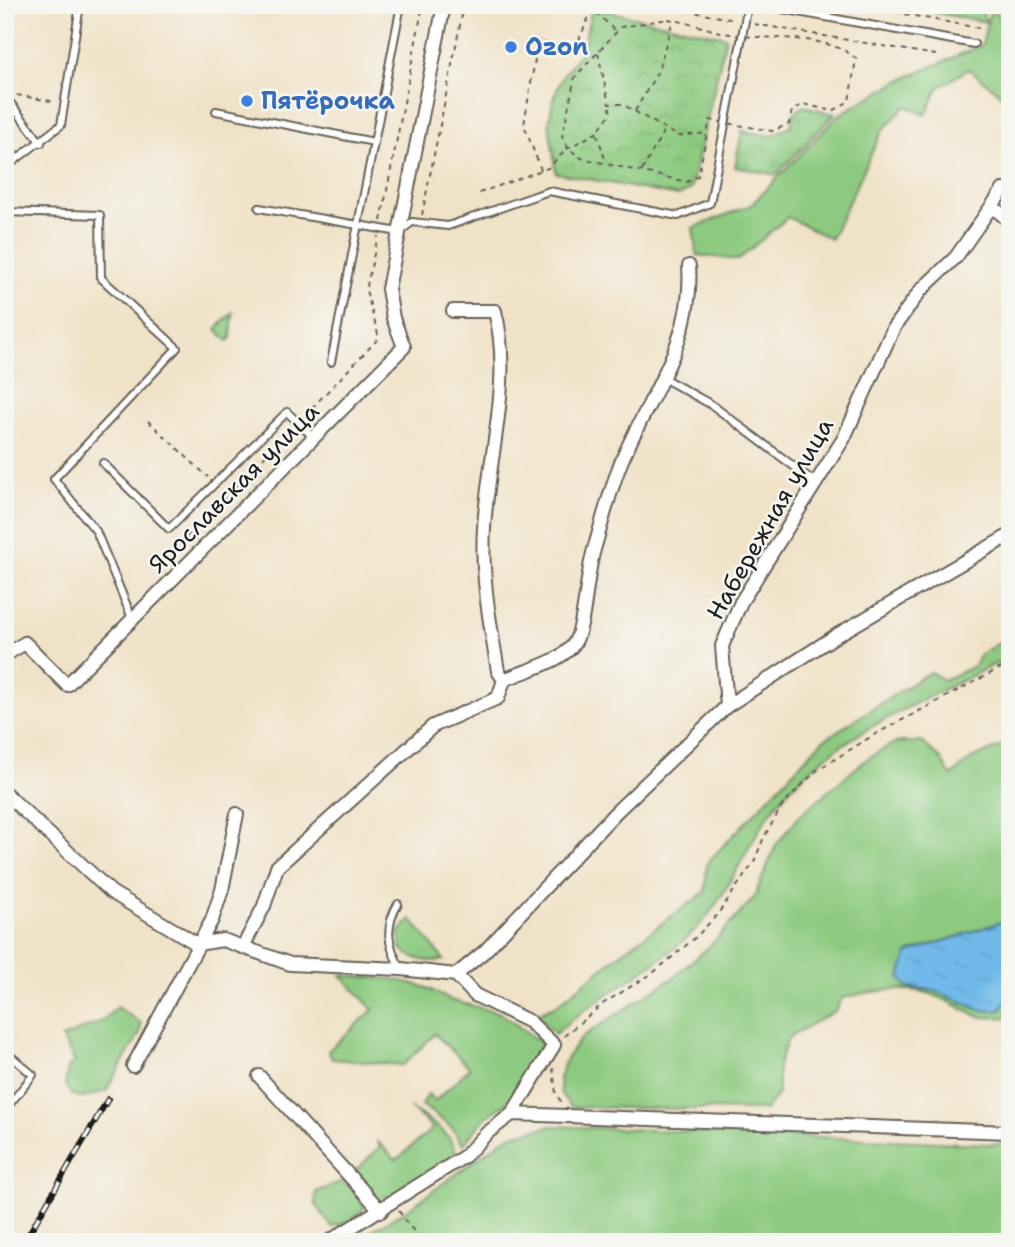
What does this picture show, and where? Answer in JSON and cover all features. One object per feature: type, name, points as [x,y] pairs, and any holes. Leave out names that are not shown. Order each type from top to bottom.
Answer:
[{"type":"street","points":[[399,232],[444,5]]},
{"type":"street","name":"Набережная улица","points":[[727,706],[722,646],[741,602],[844,438],[894,327],[921,290],[956,257],[1003,190]]},
{"type":"street","points":[[992,206],[1007,219],[1010,226]]},
{"type":"street","name":"Ярославская улица","points":[[5,655],[25,643],[67,685],[404,347],[393,318],[388,289],[399,232]]},
{"type":"street","points":[[243,947],[264,906],[277,867],[432,726],[498,698],[504,680],[565,655],[576,640],[590,561],[621,464],[665,379],[691,293],[689,267]]},
{"type":"street","points":[[453,311],[495,311],[500,328],[499,410],[487,487],[483,565],[498,671],[504,680]]},
{"type":"street","points":[[456,975],[485,951],[616,812],[727,706],[837,635],[1010,535]]},
{"type":"street","points":[[5,793],[111,892],[197,944],[223,940],[290,964],[401,969],[456,975],[475,995],[530,1022],[554,1045],[512,1114],[465,1156],[328,1242]]},
{"type":"street","points":[[133,1066],[212,920],[222,890],[237,814]]},
{"type":"street","points":[[259,1076],[381,1210]]},
{"type":"street","points":[[512,1114],[1010,1132]]},
{"type":"lane","points":[[5,168],[61,125],[80,5]]},
{"type":"lane","points":[[331,362],[401,5]]},
{"type":"lane","points":[[258,208],[399,232],[412,222],[448,226],[549,191],[678,216],[710,203],[748,5]]},
{"type":"lane","points":[[760,5],[974,44]]},
{"type":"lane","points":[[5,96],[41,143]]},
{"type":"lane","points":[[216,111],[374,142]]},
{"type":"lane","points":[[5,212],[100,215],[101,278],[177,348],[54,479],[96,531],[133,619]]},
{"type":"lane","points":[[665,379],[712,405],[816,483]]},
{"type":"lane","points":[[103,463],[169,529],[287,412],[314,438]]},
{"type":"lane","points":[[398,904],[390,918],[388,946],[401,969]]},
{"type":"lane","points":[[5,1051],[33,1074],[5,1110]]},
{"type":"path","points":[[170,581],[157,567],[379,338],[366,290],[423,5]]},
{"type":"path","points":[[420,223],[464,5]]},
{"type":"path","points":[[589,5],[616,32]]},
{"type":"path","points":[[657,5],[936,55]]},
{"type":"path","points":[[856,5],[984,29]]},
{"type":"path","points":[[1002,5],[1010,38]]},
{"type":"path","points":[[541,170],[524,125],[538,41],[575,49],[593,7]]},
{"type":"path","points":[[634,111],[659,71],[673,20]]},
{"type":"path","points":[[673,20],[743,36],[763,35],[845,48],[856,59],[849,101],[832,111],[803,104],[792,111],[789,124],[772,131],[710,120],[698,176],[687,181],[581,158],[568,148],[562,137],[575,77],[621,27],[673,20]]},
{"type":"path","points":[[479,193],[548,168],[568,148],[596,133],[611,113],[598,52]]},
{"type":"path","points":[[17,94],[64,104]]},
{"type":"path","points":[[609,104],[622,104],[678,136],[708,133]]},
{"type":"path","points":[[642,172],[665,129]]},
{"type":"path","points":[[596,133],[607,164]]},
{"type":"path","points":[[148,422],[214,482]]},
{"type":"path","points":[[571,1115],[556,1094],[554,1045],[604,1003],[653,973],[696,937],[717,915],[754,862],[764,837],[785,803],[817,771],[837,756],[1010,663]]},
{"type":"path","points":[[394,1202],[409,1226],[426,1242]]},
{"type":"green space","points":[[946,5],[980,5],[986,22],[935,13]]},
{"type":"green space","points":[[592,8],[726,37],[691,189],[678,196],[556,173],[549,123],[553,99],[564,74],[582,51]]},
{"type":"green space","points":[[998,13],[1010,69],[1010,102],[969,69],[938,88],[926,115],[906,106],[882,131],[831,239],[788,217],[738,260],[697,255],[693,228],[751,205],[840,114],[901,80],[982,45],[989,14]]},
{"type":"green space","points":[[803,106],[835,114],[776,175],[735,167],[742,131],[771,136],[791,126],[794,113]]},
{"type":"green space","points":[[233,312],[231,338],[228,341],[216,329]]},
{"type":"green space","points":[[1010,637],[1010,656],[858,735],[803,775],[768,816],[706,918],[676,947],[555,1034],[536,1014],[557,1005],[616,957],[705,892],[707,863],[822,741],[930,672],[944,680],[974,666],[980,654]]},
{"type":"green space","points":[[896,742],[922,742],[941,759],[951,776],[971,759],[1010,742],[1010,919],[908,953],[907,987],[936,991],[980,1010],[999,1011],[1010,998],[1010,1017],[978,1016],[939,997],[915,991],[890,990],[854,995],[842,998],[835,1011],[789,1037],[778,1065],[778,1094],[765,1110],[571,1107],[561,1094],[559,1078],[566,1059],[582,1037],[674,977],[713,943],[754,898],[776,845],[799,816],[868,758]]},
{"type":"green space","points":[[411,919],[444,960],[421,960],[401,949],[399,932]]},
{"type":"green space","points":[[341,975],[399,980],[427,988],[450,1000],[500,1013],[543,1044],[533,1069],[509,1101],[485,1118],[463,1145],[452,1128],[422,1105],[428,1094],[435,1101],[470,1068],[435,1034],[403,1065],[332,1059],[328,1051],[373,1010]]},
{"type":"green space","points":[[117,1007],[141,1023],[140,1033],[106,1091],[83,1098],[72,1095],[65,1085],[68,1068],[75,1062],[62,1038],[103,1021]]},
{"type":"green space","points":[[409,1107],[446,1134],[455,1149],[456,1157],[381,1203],[353,1173],[380,1147],[377,1141],[396,1160],[433,1128]]},
{"type":"green space","points":[[552,1126],[1010,1145],[1010,1242],[353,1242],[408,1209],[510,1135]]},
{"type":"green space","points":[[343,1181],[357,1193],[365,1208],[348,1222],[332,1227],[315,1204],[316,1192]]},
{"type":"water","points":[[1010,919],[1010,998],[999,1011],[980,1010],[936,991],[907,987],[900,977],[908,953]]},
{"type":"railway","points":[[24,1242],[108,1099]]},
{"type":"place","name":"Ozon","points":[[511,47]]},
{"type":"place","name":"Пятёрочка","points":[[247,101]]}]
